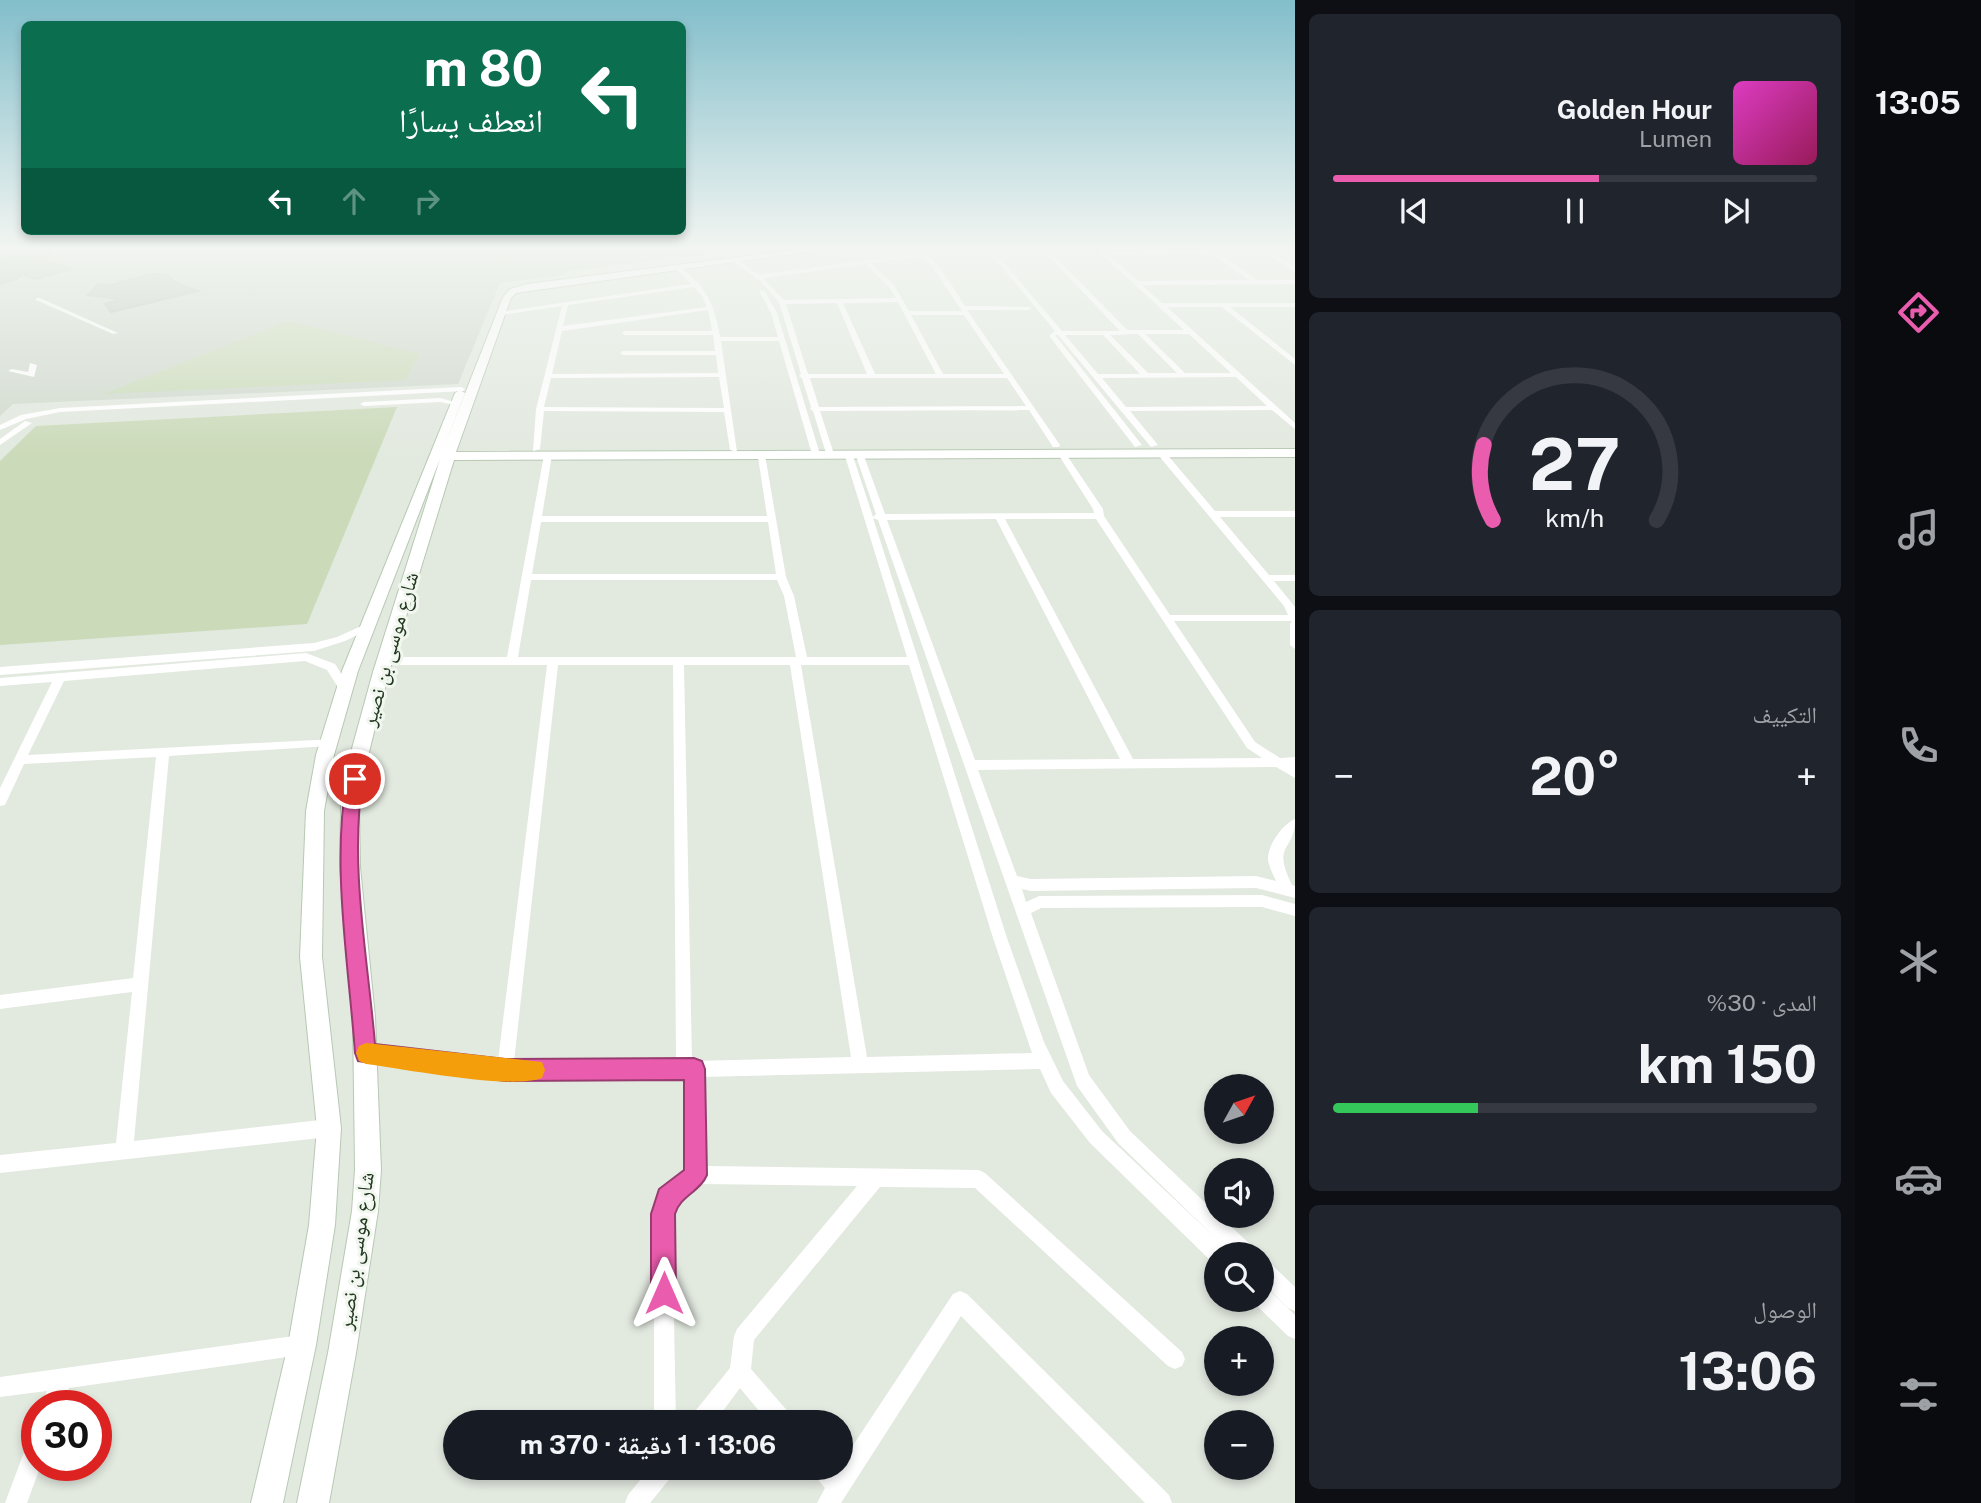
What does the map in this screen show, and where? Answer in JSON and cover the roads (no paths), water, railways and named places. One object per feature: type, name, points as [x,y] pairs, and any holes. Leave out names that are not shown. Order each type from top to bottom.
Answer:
[{"type":"street","points":[[82,318],[116,333]]},
{"type":"street","name":"شارع موسى بن نصير","points":[[313,1503],[342,1353],[365,1211],[368,1170],[365,1053],[350,867],[350,806],[360,752],[458,396],[489,318]]},
{"type":"street","name":"شارع موسى بن نصير","points":[[267,1503],[302,1345],[322,1225],[330,1128],[312,957],[315,811],[329,742],[368,626],[500,318]]},
{"type":"street","points":[[512,661],[537,519],[542,452],[540,409],[562,318]]},
{"type":"street","points":[[559,329],[633,318]]},
{"type":"street","points":[[712,318],[734,450]]},
{"type":"street","points":[[775,318],[815,451]]},
{"type":"street","points":[[786,318],[829,451]]},
{"type":"street","points":[[847,318],[872,376]]},
{"type":"street","points":[[909,318],[941,376]]},
{"type":"street","points":[[970,318],[1059,449],[1098,509],[1099,516],[1251,745],[1295,773]]},
{"type":"street","points":[[1037,318],[1138,445]]},
{"type":"street","points":[[1047,318],[1266,578],[1295,618]]},
{"type":"street","points":[[1112,318],[1126,333]]},
{"type":"street","points":[[1176,318],[1295,427]]},
{"type":"street","points":[[1240,318],[1295,363]]},
{"type":"street","points":[[620,376],[626,319]]},
{"type":"street","points":[[779,330],[789,330]]},
{"type":"street","points":[[1140,332],[1184,376]]},
{"type":"street","points":[[1049,333],[1191,332]]},
{"type":"street","points":[[625,333],[781,339]]},
{"type":"street","points":[[1105,333],[1146,376]]},
{"type":"street","points":[[623,353],[719,353]]},
{"type":"street","points":[[12,371],[31,375],[33,365]]},
{"type":"street","points":[[548,376],[722,375]]},
{"type":"street","points":[[1096,376],[1238,375]]},
{"type":"street","points":[[803,376],[1010,376]]},
{"type":"street","points":[[0,428],[24,417],[61,410],[458,396]]},
{"type":"street","points":[[0,443],[17,428],[45,419],[440,400],[458,396]]},
{"type":"street","points":[[814,409],[1031,408]]},
{"type":"street","points":[[1123,409],[1274,408]]},
{"type":"street","points":[[540,409],[727,410]]},
{"type":"street","points":[[542,452],[762,457],[855,456],[1138,445],[1158,449],[1295,453]]},
{"type":"street","points":[[443,452],[1158,449],[1295,445]]},
{"type":"street","points":[[855,456],[1083,1080],[1124,1137],[1233,1242]]},
{"type":"street","points":[[762,457],[781,577],[789,596],[860,1065]]},
{"type":"street","points":[[1212,514],[1295,514]]},
{"type":"street","points":[[999,516],[1129,764]]},
{"type":"street","points":[[876,517],[1099,516]]},
{"type":"street","points":[[876,517],[914,661],[1000,938],[1045,1061],[1057,1087],[1096,1137],[1205,1242]]},
{"type":"street","points":[[537,519],[770,519]]},
{"type":"street","points":[[527,577],[781,577]]},
{"type":"street","points":[[1266,578],[1295,578]]},
{"type":"street","points":[[1167,618],[1295,618]]},
{"type":"street","points":[[1295,624],[1295,645]]},
{"type":"street","points":[[0,671],[314,646],[341,639],[368,626]]},
{"type":"street","points":[[0,681],[306,657],[331,667],[345,689]]},
{"type":"street","points":[[505,1070],[553,661]]},
{"type":"street","points":[[678,661],[689,1069],[696,1175]]},
{"type":"street","points":[[384,662],[914,661]]},
{"type":"street","points":[[0,801],[60,677]]},
{"type":"street","points":[[19,760],[329,742]]},
{"type":"street","points":[[124,1151],[163,752]]},
{"type":"street","points":[[970,765],[1295,762]]},
{"type":"street","points":[[1291,890],[1274,864],[1274,848],[1295,824]]},
{"type":"street","points":[[1011,880],[1031,885],[1256,882],[1291,890]]},
{"type":"street","points":[[1022,911],[1040,902],[1066,901],[1262,901],[1295,909]]},
{"type":"street","points":[[0,1002],[141,984]]},
{"type":"street","points":[[365,1053],[505,1070],[1045,1061]]},
{"type":"street","points":[[0,1164],[330,1128]]},
{"type":"street","points":[[665,1410],[663,1214],[668,1197],[696,1175],[979,1179],[1175,1359]]},
{"type":"street","points":[[710,1410],[740,1372],[744,1336],[876,1178]]},
{"type":"street","points":[[1274,1281],[1295,1301]]},
{"type":"street","points":[[833,1495],[961,1301],[1161,1503]]},
{"type":"street","points":[[1274,1309],[1295,1329]]},
{"type":"street","points":[[0,1387],[302,1345]]},
{"type":"street","points":[[740,1372],[772,1410]]},
{"type":"street","points":[[58,1390],[63,1378]]},
{"type":"street","points":[[636,1503],[654,1480]]},
{"type":"street","points":[[16,1503],[24,1481]]}]
